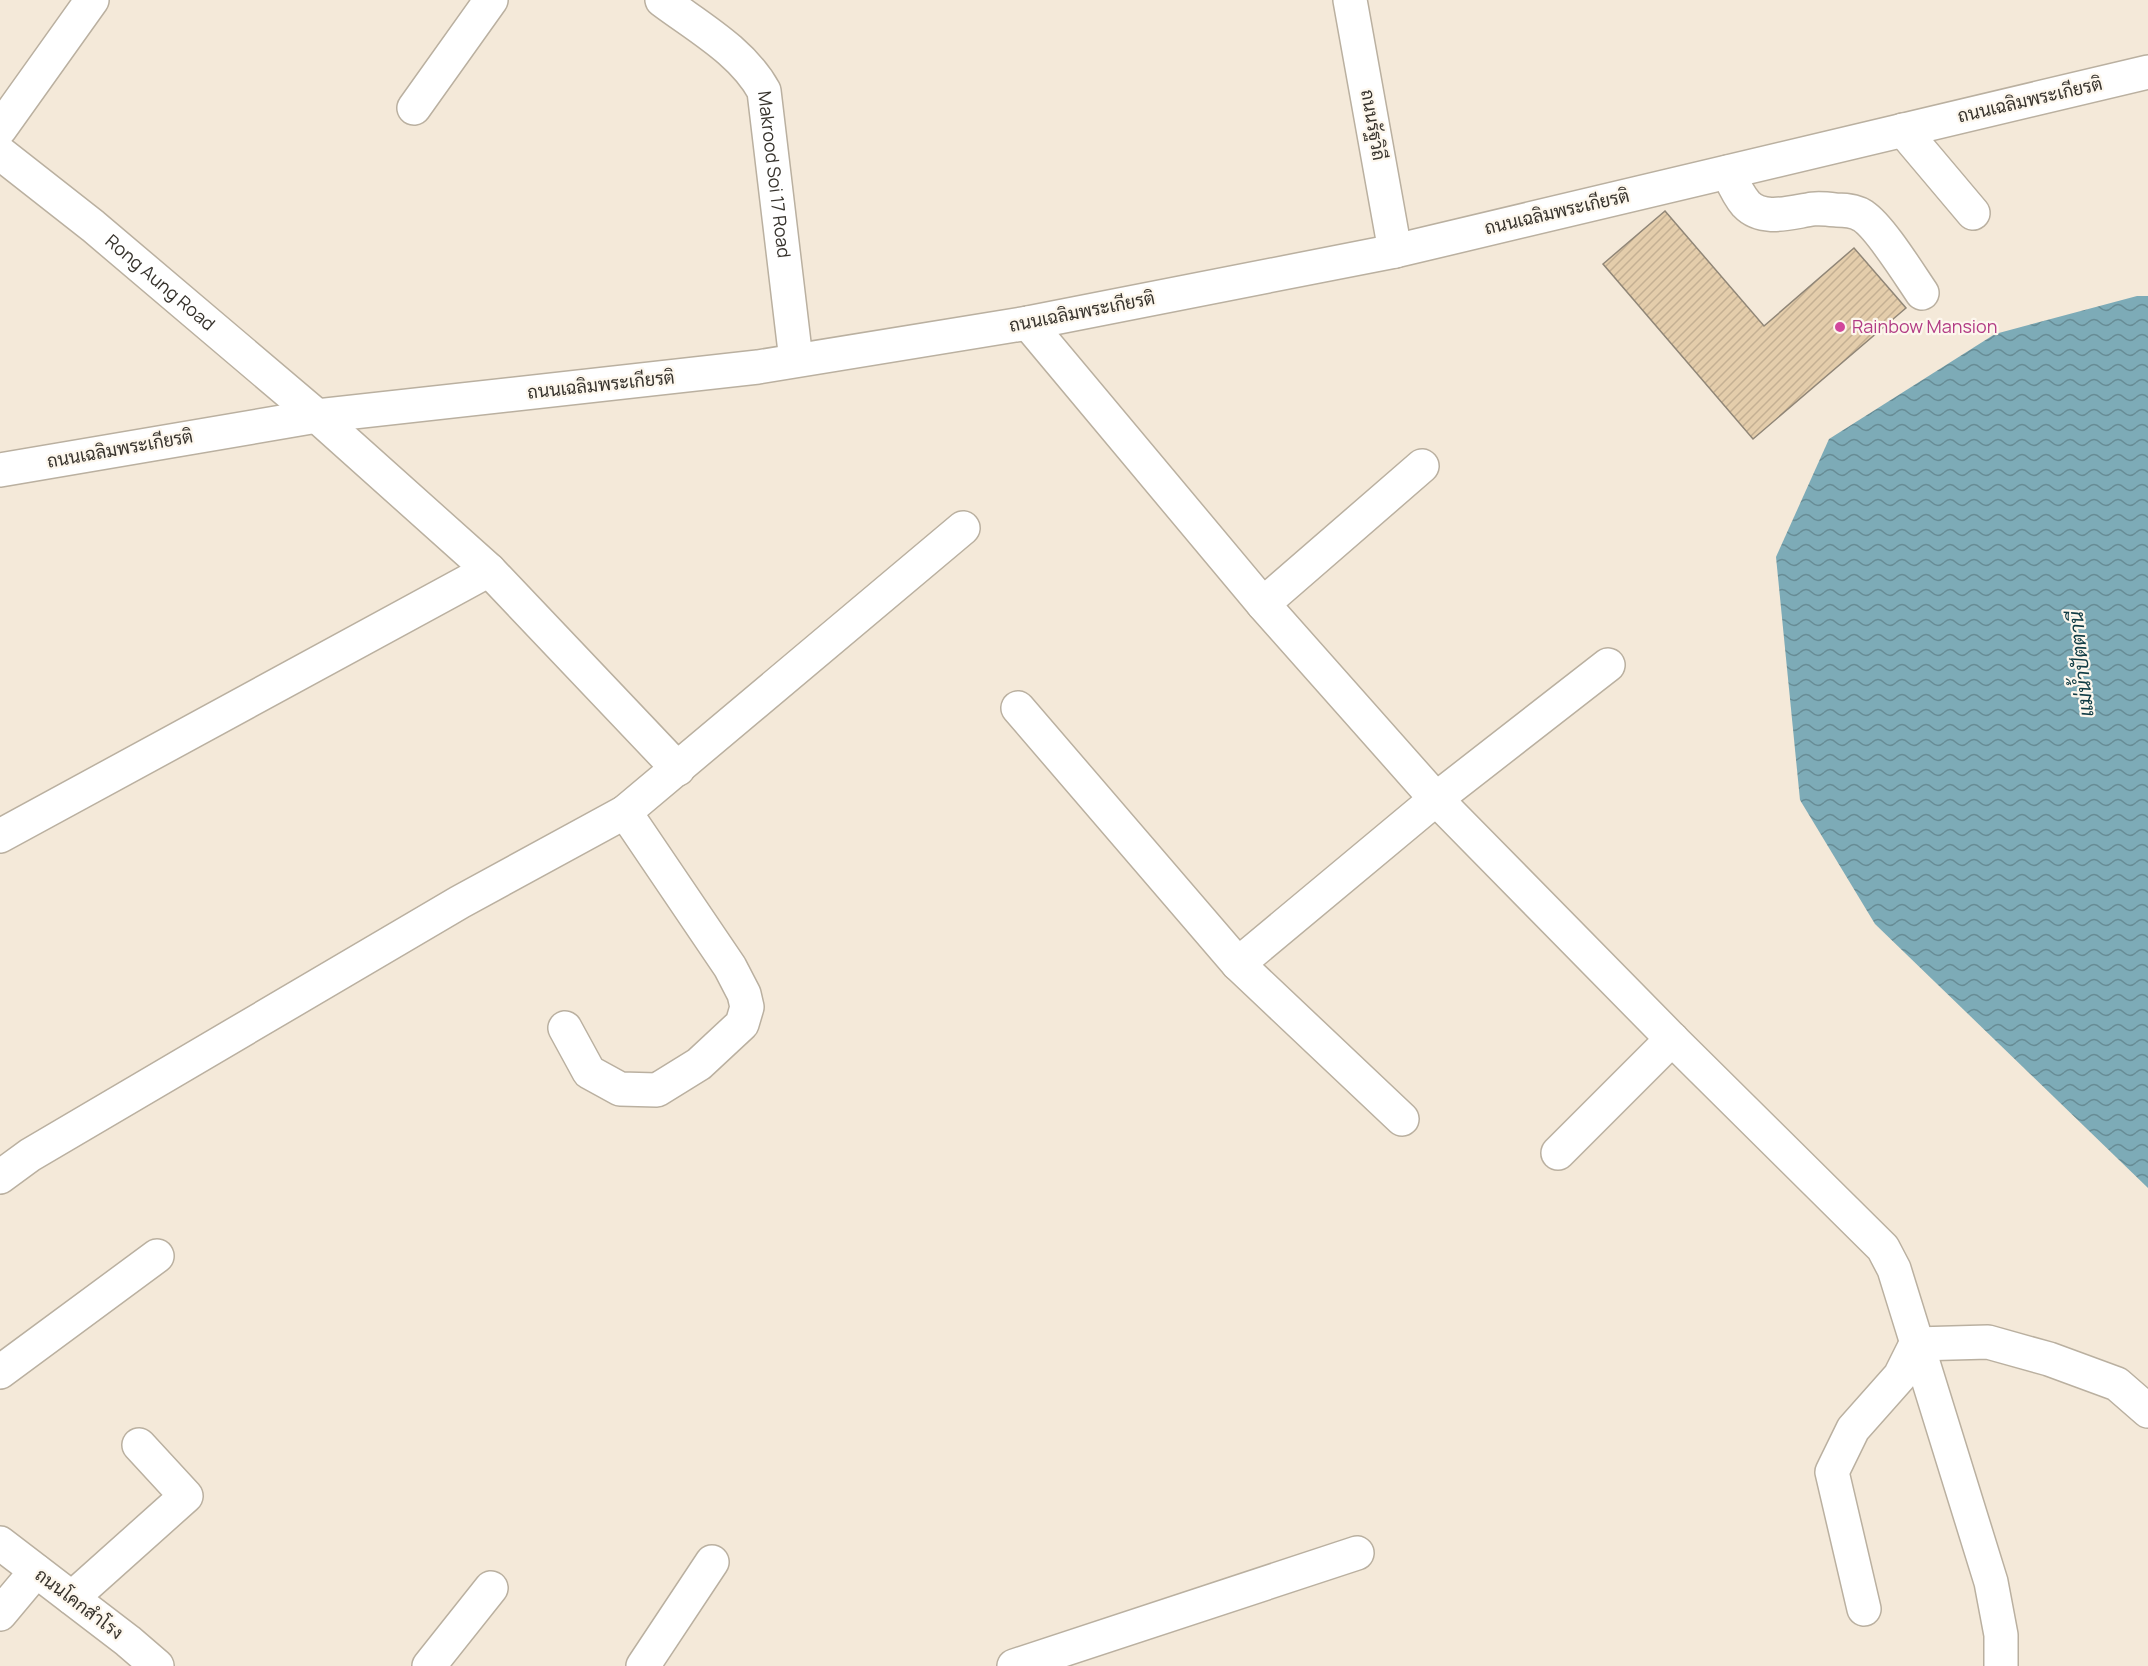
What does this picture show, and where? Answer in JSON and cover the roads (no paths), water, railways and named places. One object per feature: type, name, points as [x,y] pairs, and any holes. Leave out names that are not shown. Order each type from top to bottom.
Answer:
[{"type":"street","points":[[0,129],[92,0]]},
{"type":"street","points":[[414,108],[491,0]]},
{"type":"street","name":"Makrood Soi 17 Road","points":[[662,0],[740,58],[755,74],[764,91],[796,360]]},
{"type":"street","name":"ถนนรัฐวิถี","points":[[1350,0],[1395,251]]},
{"type":"street","name":"ถนนเฉลิมพระเกียรติ","points":[[0,470],[317,416],[758,367],[1028,323],[1395,251],[2148,72]]},
{"type":"street","points":[[1903,130],[1973,213]]},
{"type":"street","name":"Rong Aung Road","points":[[0,153],[93,226],[317,416],[489,570],[678,769]]},
{"type":"street","points":[[1728,172],[1738,193],[1756,212],[1784,214],[1816,209],[1844,210],[1862,214],[1875,226],[1922,293]]},
{"type":"street","points":[[1028,323],[1263,604],[1436,799],[1672,1039],[1883,1248],[1894,1269],[1991,1582],[2001,1635],[2001,1666]]},
{"type":"street","points":[[1263,604],[1422,466]]},
{"type":"street","points":[[0,1177],[30,1155],[460,902],[624,812],[963,528]]},
{"type":"street","points":[[0,836],[489,570]]},
{"type":"street","points":[[1238,964],[1436,799],[1608,664]]},
{"type":"street","points":[[1018,708],[1238,964],[1402,1119]]},
{"type":"street","points":[[565,1028],[589,1072],[620,1089],[657,1090],[699,1064],[734,1032],[742,1024],[747,1007],[744,994],[730,967],[624,812]]},
{"type":"street","points":[[1558,1153],[1672,1039]]},
{"type":"street","points":[[0,1372],[157,1256]]},
{"type":"street","points":[[1916,1344],[1988,1342],[2049,1359],[2117,1384],[2148,1411]]},
{"type":"street","points":[[1864,1609],[1832,1472],[1853,1429],[1900,1376],[1916,1344]]},
{"type":"street","points":[[72,1598],[186,1496],[138,1445]]},
{"type":"street","name":"ถนนโคกสำโรง","points":[[0,1544],[157,1666]]},
{"type":"street","points":[[1014,1666],[1357,1553]]},
{"type":"street","points":[[643,1666],[712,1562]]},
{"type":"street","points":[[0,1614],[36,1571]]},
{"type":"street","points":[[429,1666],[491,1588]]},
{"type":"water","name":"แม่น้ำปัตตานี","points":[[2137,296],[2148,296],[2148,1188],[1875,924],[1800,800],[1776,557],[1829,439],[1995,334]]},
{"type":"place","name":"Rainbow Mansion","points":[[1840,327]]}]
